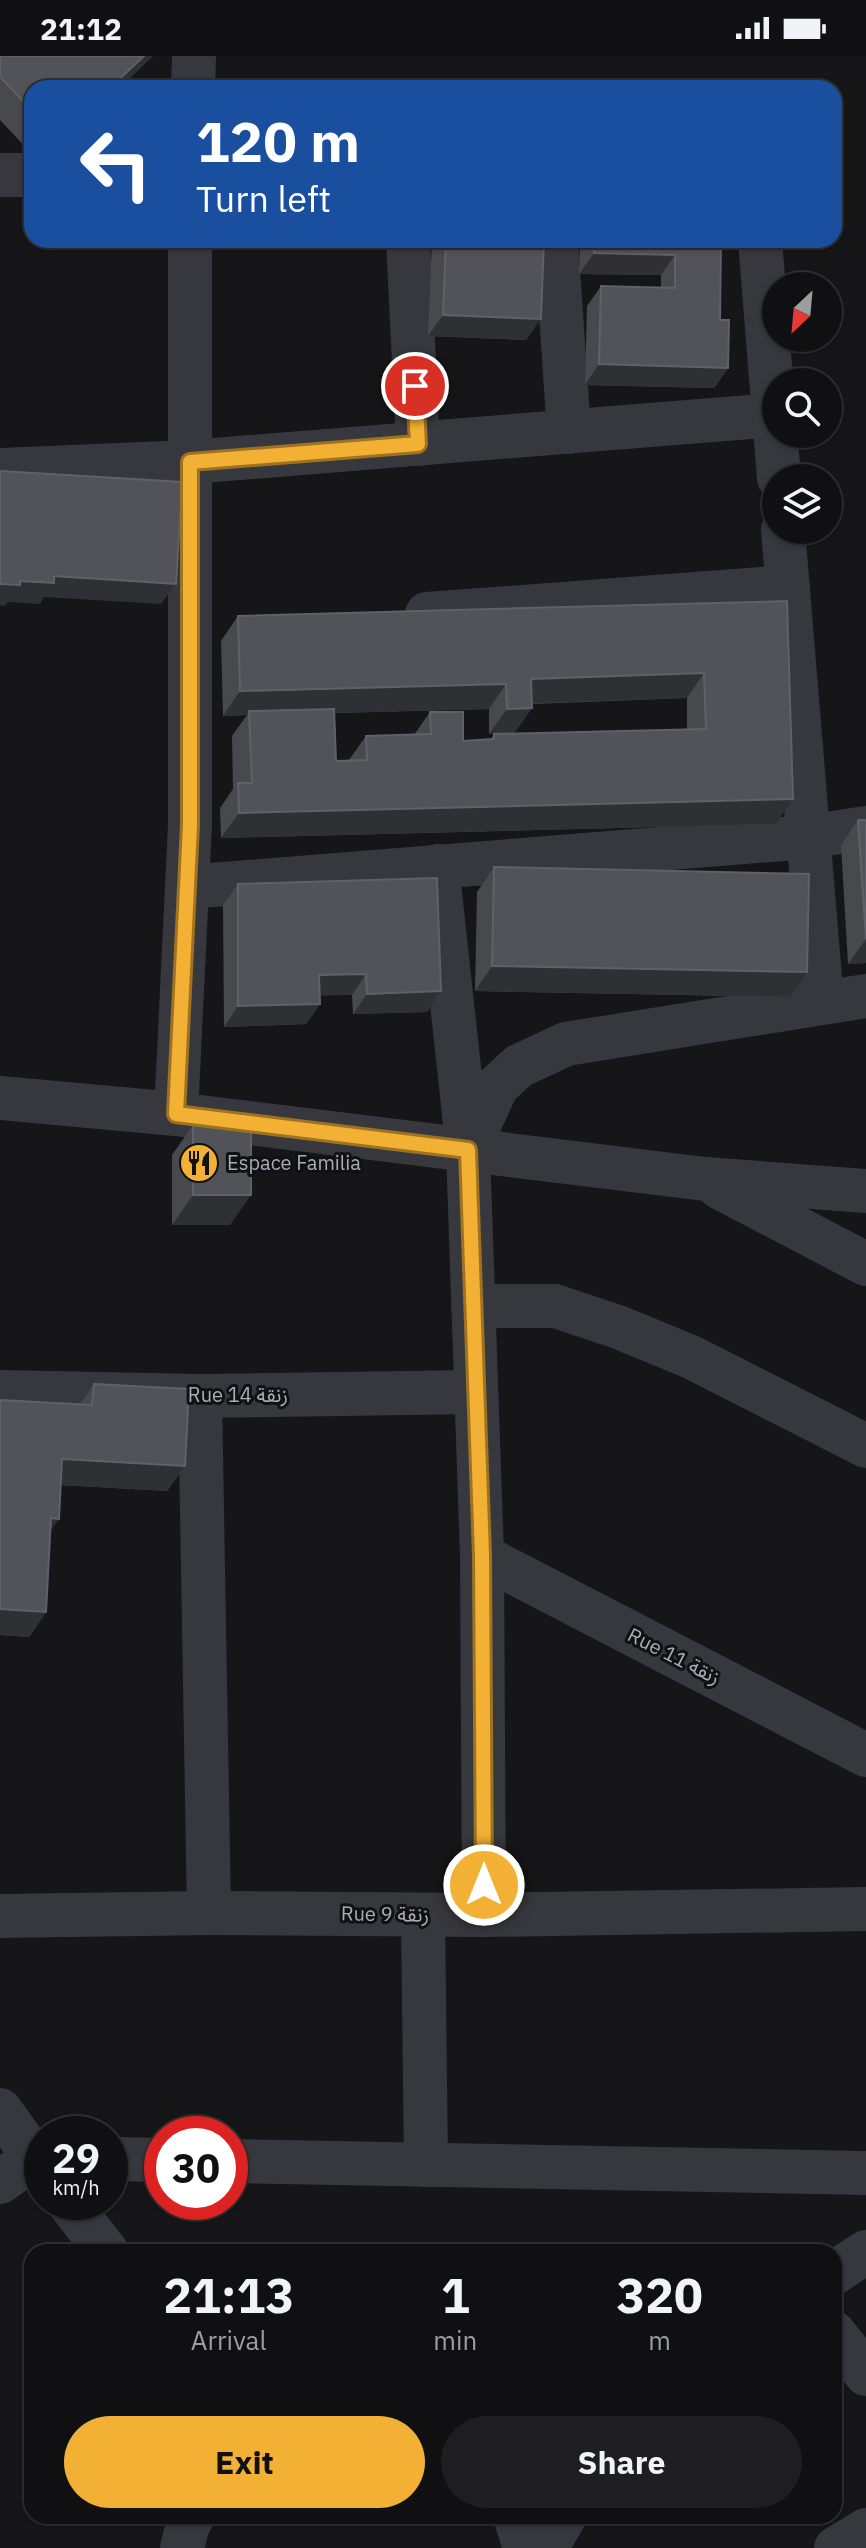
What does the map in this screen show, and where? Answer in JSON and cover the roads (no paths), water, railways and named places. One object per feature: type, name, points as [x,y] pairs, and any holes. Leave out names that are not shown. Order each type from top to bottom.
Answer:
[{"type":"street","points":[[193,80],[194,56]]},
{"type":"street","points":[[0,175],[24,175]]},
{"type":"street","points":[[176,1114],[187,887],[206,630],[190,462],[190,248]]},
{"type":"street","points":[[408,248],[418,444]]},
{"type":"street","points":[[557,248],[569,432]]},
{"type":"street","points":[[761,248],[770,368]]},
{"type":"street","points":[[0,470],[190,462],[762,416]]},
{"type":"street","points":[[784,544],[822,1002]]},
{"type":"street","points":[[394,616],[788,587]]},
{"type":"street","points":[[187,887],[807,837],[866,828]]},
{"type":"street","points":[[437,866],[468,1150],[482,1556],[484,1915]]},
{"type":"street","points":[[468,1150],[497,1086],[519,1066],[566,1044],[866,996]]},
{"type":"street","points":[[0,1098],[176,1114],[705,1179],[866,1191]]},
{"type":"street","points":[[705,1179],[866,1264]]},
{"type":"street","points":[[473,1306],[555,1306],[618,1327],[691,1357],[866,1446]]},
{"type":"street","name":"Rue 14 زنقة","points":[[0,1392],[200,1396],[476,1392]]},
{"type":"street","points":[[200,1396],[209,1913]]},
{"type":"street","name":"Rue 11 زنقة","points":[[482,1556],[866,1755]]},
{"type":"street","name":"Rue 9 زنقة","points":[[0,1916],[209,1913],[484,1915],[866,1909]]},
{"type":"street","points":[[423,1915],[426,2165]]},
{"type":"street","points":[[0,2110],[24,2156]]},
{"type":"street","points":[[248,2161],[866,2173]]},
{"type":"street","points":[[82,2220],[101,2244]]},
{"type":"street","points":[[842,2268],[866,2252]]},
{"type":"street","points":[[842,2343],[866,2374]]},
{"type":"street","points":[[182,2548],[189,2524]]},
{"type":"street","points":[[518,2524],[525,2548]]},
{"type":"street","points":[[546,2548],[560,2524]]},
{"type":"street","points":[[836,2548],[866,2530]]},
{"type":"place","name":"Espace Familia","points":[[199,1163]]}]
